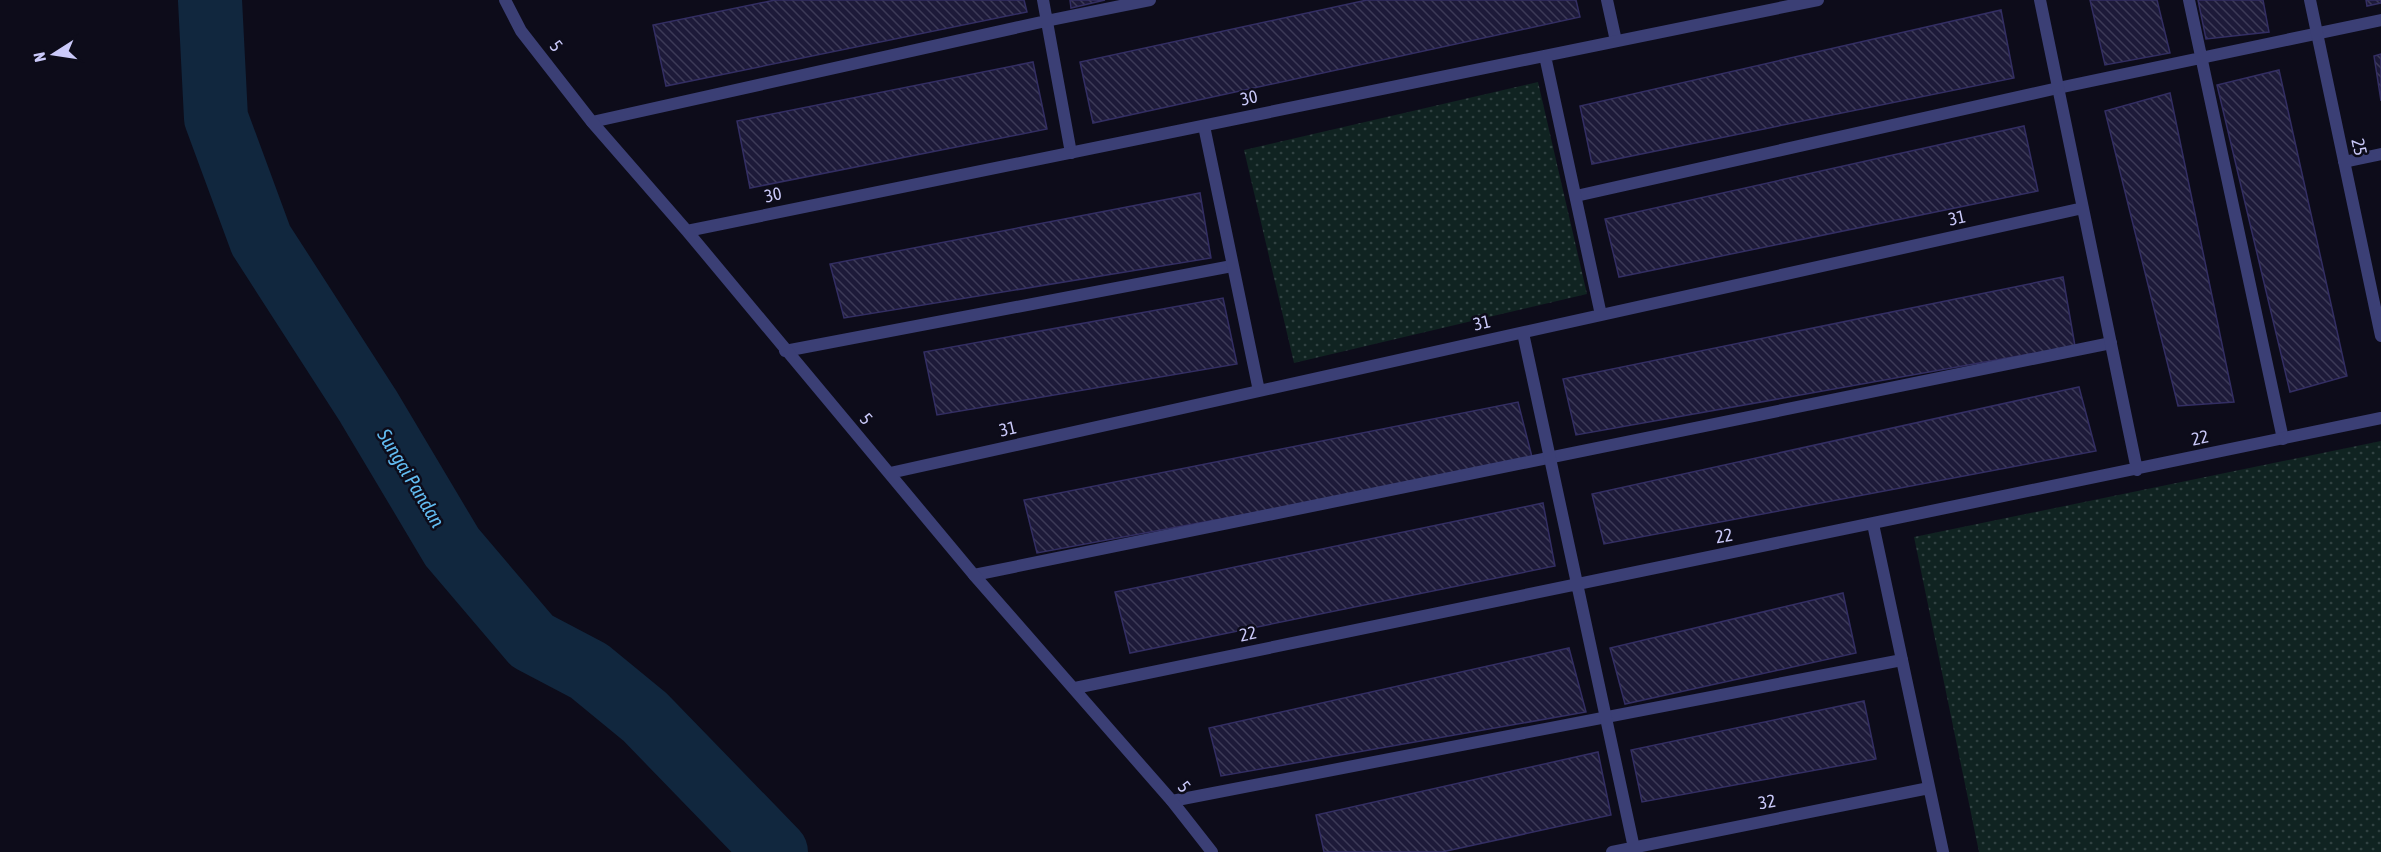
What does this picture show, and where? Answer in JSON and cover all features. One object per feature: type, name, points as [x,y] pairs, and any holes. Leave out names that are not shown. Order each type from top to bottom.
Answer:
[{"type":"street","name":"5","points":[[505,0],[521,31],[592,122],[687,231],[974,575],[1172,801],[1212,852]]},
{"type":"street","points":[[1043,0],[1071,153]]},
{"type":"street","points":[[592,122],[1150,0]]},
{"type":"street","points":[[1607,0],[1616,41]]},
{"type":"street","name":"30","points":[[687,231],[1818,0]]},
{"type":"street","points":[[2040,0],[2137,470]]},
{"type":"street","points":[[2189,0],[2283,439]]},
{"type":"street","name":"25","points":[[2310,0],[2344,162],[2375,281],[2381,336]]},
{"type":"street","points":[[1576,196],[2058,88],[2381,20]]},
{"type":"street","points":[[1545,56],[1601,315]]},
{"type":"street","points":[[1204,126],[1259,391]]},
{"type":"street","points":[[2344,162],[2381,154]]},
{"type":"street","name":"31","points":[[890,473],[2083,208]]},
{"type":"street","points":[[785,351],[1232,266]]},
{"type":"street","points":[[1523,333],[1634,848]]},
{"type":"street","points":[[974,575],[2111,343]]},
{"type":"street","name":"22","points":[[1075,688],[2381,418]]},
{"type":"street","points":[[1873,524],[1943,852]]},
{"type":"street","points":[[1172,801],[1902,660]]},
{"type":"street","name":"32","points":[[1612,852],[1929,788]]},
{"type":"green space","points":[[1538,82],[1587,294],[1294,363],[1244,150]]},
{"type":"green space","points":[[2381,441],[2381,852],[1979,852],[1914,537]]},
{"type":"building","points":[[775,0],[1024,0],[1027,12],[666,86],[653,25]]},
{"type":"building","points":[[1070,0],[1105,0],[1071,8]]},
{"type":"building","points":[[1367,0],[1576,0],[1580,17],[1093,123],[1080,62]]},
{"type":"building","points":[[2090,0],[2157,0],[2170,53],[2105,65]]},
{"type":"building","points":[[2198,0],[2263,0],[2269,32],[2206,39]]},
{"type":"building","points":[[2366,0],[2381,0],[2381,3],[2367,6]]},
{"type":"building","points":[[2001,10],[2014,78],[1592,164],[1580,106]]},
{"type":"building","points":[[2381,54],[2381,101],[2374,56]]},
{"type":"building","points":[[1033,62],[1047,129],[750,188],[737,121]]},
{"type":"building","points":[[2279,70],[2347,376],[2290,392],[2217,85]]},
{"type":"building","points":[[2170,93],[2234,402],[2178,406],[2105,111]]},
{"type":"building","points":[[2024,126],[2038,191],[1619,277],[1605,219]]},
{"type":"building","points":[[1200,193],[1211,258],[844,318],[830,264]]},
{"type":"building","points":[[2063,277],[2075,346],[1576,435],[1563,379]]},
{"type":"building","points":[[1223,298],[1237,364],[937,415],[924,352]]},
{"type":"building","points":[[2079,387],[2096,451],[1604,544],[1592,494]]},
{"type":"building","points":[[1518,402],[1533,461],[1037,553],[1024,500]]},
{"type":"building","points":[[1543,503],[1555,566],[1130,653],[1115,592]]},
{"type":"building","points":[[1843,593],[1856,653],[1625,704],[1610,648]]},
{"type":"building","points":[[1569,648],[1586,712],[1221,776],[1209,728]]},
{"type":"building","points":[[1864,701],[1876,759],[1642,802],[1631,750]]},
{"type":"building","points":[[1598,752],[1611,815],[1442,852],[1324,852],[1316,815]]},
{"type":"waterway","name":"Sungai Pandan","points":[[210,0],[216,118],[261,240],[368,406],[452,547],[532,641],[589,671],[645,717],[776,852]]}]
